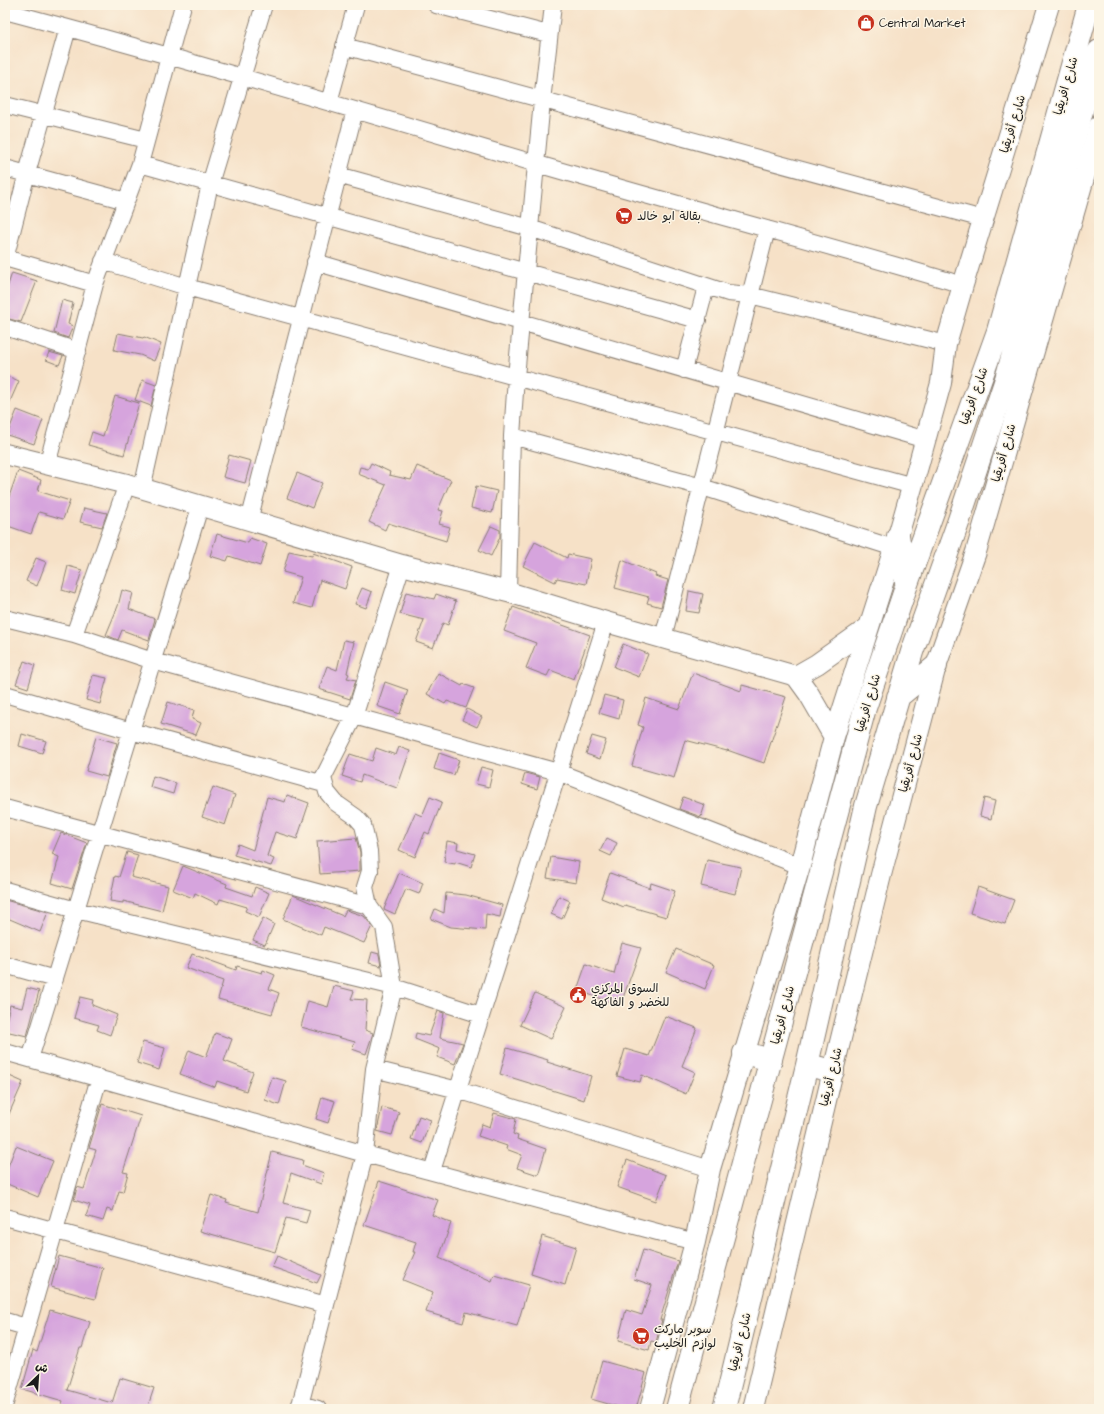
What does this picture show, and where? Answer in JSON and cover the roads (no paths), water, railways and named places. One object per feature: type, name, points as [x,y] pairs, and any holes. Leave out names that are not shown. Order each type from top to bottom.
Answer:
[{"type":"highway","name":"شارع افريقيا","points":[[677,1409],[865,708],[906,584],[998,330],[1037,184],[1089,5]]},
{"type":"highway","name":"شارع افريقيا","points":[[724,1409],[808,1064],[866,806],[912,652],[958,523],[1006,379],[1099,51]]},
{"type":"highway","points":[[896,542],[906,584]]},
{"type":"highway","points":[[898,697],[936,666]]},
{"type":"highway","points":[[744,1053],[771,1060]]},
{"type":"highway","points":[[808,1064],[832,1071]]},
{"type":"street","points":[[47,465],[95,284],[140,164],[170,58],[183,5]]},
{"type":"street","points":[[74,635],[134,486],[187,287],[210,184],[264,5]]},
{"type":"street","points":[[329,102],[356,5]]},
{"type":"street","points":[[436,5],[548,34]]},
{"type":"street","points":[[508,592],[512,436],[516,377],[548,34],[553,5]]},
{"type":"street","name":"شارع أفريقيا","points":[[940,383],[946,344],[963,285],[1049,5]]},
{"type":"street","points":[[5,11],[170,58],[242,76],[536,163],[963,285]]},
{"type":"street","points":[[68,28],[27,173],[5,258],[95,284]]},
{"type":"street","points":[[344,46],[984,219]]},
{"type":"street","points":[[5,105],[146,140]]},
{"type":"street","points":[[249,521],[355,110]]},
{"type":"street","name":"شارع أفريقيا","points":[[753,1409],[832,1071],[881,875],[936,666],[976,552],[1099,126]]},
{"type":"street","points":[[140,164],[327,218],[698,320]]},
{"type":"street","points":[[5,168],[126,201]]},
{"type":"street","points":[[338,174],[530,228],[706,287],[728,293],[750,296],[946,344]]},
{"type":"street","points":[[663,638],[767,229]]},
{"type":"street","points":[[103,261],[187,287],[301,317],[913,486]]},
{"type":"street","points":[[316,262],[926,440]]},
{"type":"street","points":[[684,370],[706,287]]},
{"type":"street","points":[[5,327],[78,351]]},
{"type":"street","name":"شارع افريقيا","points":[[650,1409],[695,1242],[710,1169],[800,866],[834,737],[913,486],[940,383]]},
{"type":"street","points":[[512,436],[702,487],[896,542]]},
{"type":"street","points":[[5,454],[134,486],[200,507],[402,565],[508,592],[606,622],[796,676],[809,694],[834,737]]},
{"type":"street","points":[[30,1059],[200,507]]},
{"type":"street","points":[[318,1409],[300,1406],[365,1154],[374,1069],[394,987],[384,928],[369,906],[365,887],[370,871],[369,851],[363,825],[356,817],[336,803],[324,784],[323,778],[354,717],[402,565]]},
{"type":"street","points":[[5,618],[74,635],[153,661],[558,772],[800,866]]},
{"type":"street","points":[[432,1171],[606,622]]},
{"type":"street","points":[[796,676],[817,664],[869,627]]},
{"type":"street","points":[[5,694],[131,731],[324,784]]},
{"type":"street","points":[[5,808],[369,906]]},
{"type":"street","points":[[5,890],[76,910],[394,987],[481,1015]]},
{"type":"street","points":[[5,965],[55,979]]},
{"type":"street","points":[[5,1052],[365,1154],[695,1242]]},
{"type":"street","points":[[374,1069],[458,1090],[710,1169]]},
{"type":"street","points":[[5,1403],[99,1078]]},
{"type":"street","points":[[5,1217],[326,1305]]},
{"type":"street","points":[[5,1321],[26,1327]]},
{"type":"place","name":"Central Market","points":[[866,23]]},
{"type":"place","name":"بقالة ابو خالد","points":[[624,216]]},
{"type":"place","name":"السوق المركزي للخضر و الفاكهة","points":[[578,995]]},
{"type":"place","name":"سوبر ماركت لوازم الخليب","points":[[641,1336]]}]
